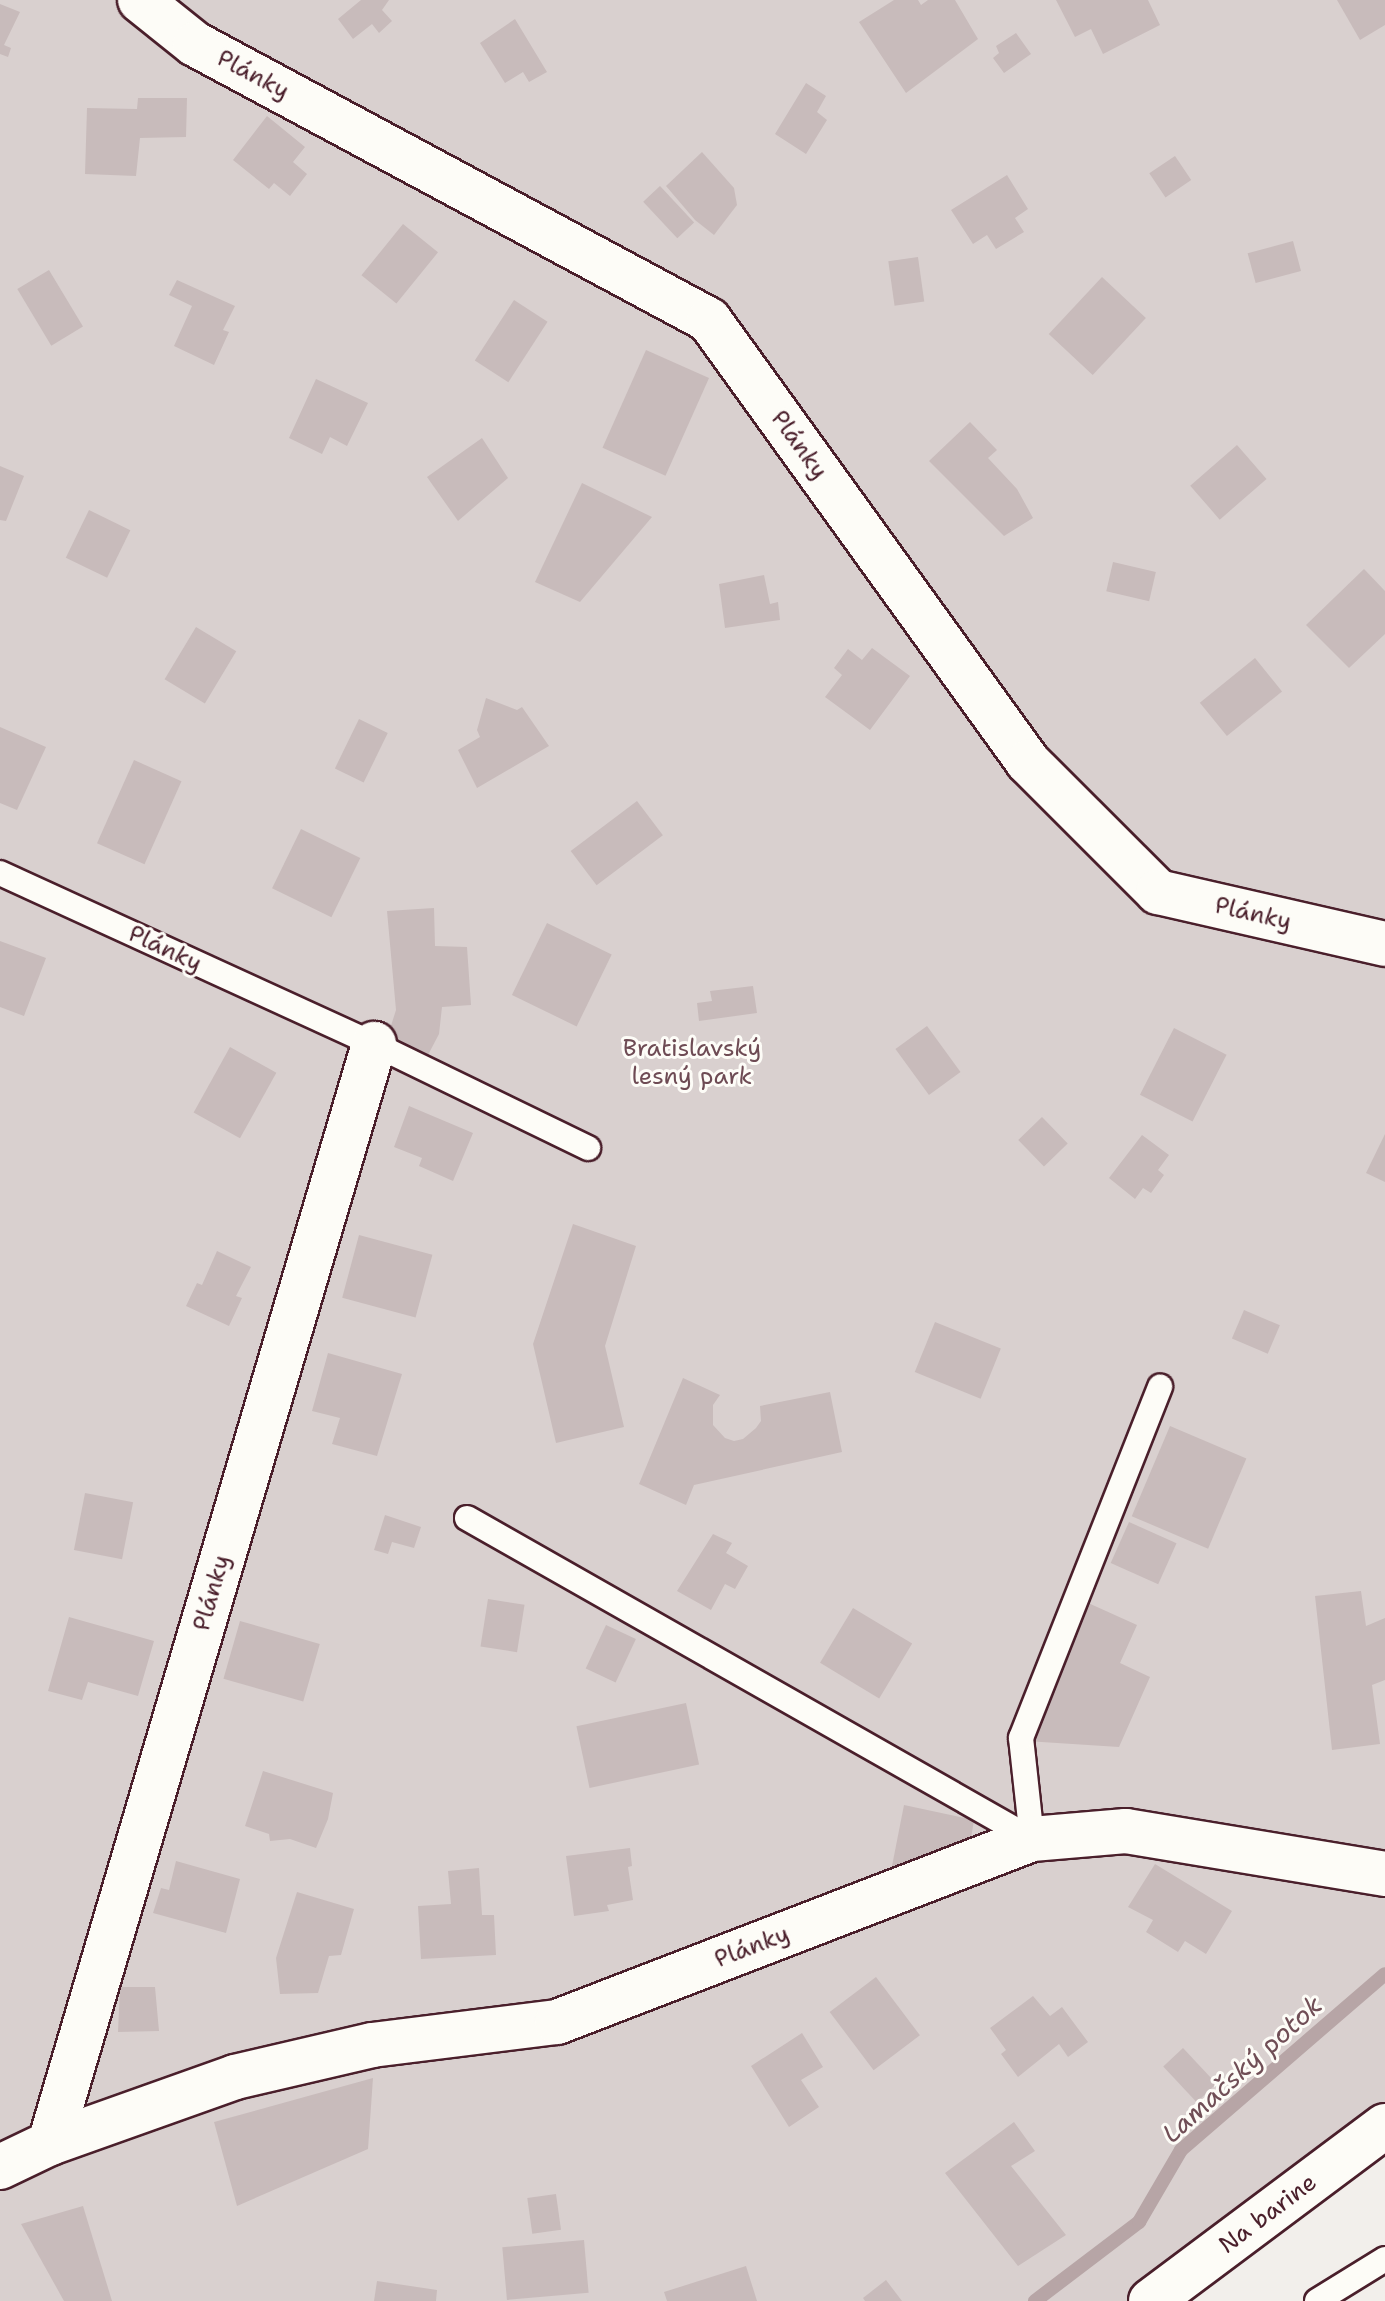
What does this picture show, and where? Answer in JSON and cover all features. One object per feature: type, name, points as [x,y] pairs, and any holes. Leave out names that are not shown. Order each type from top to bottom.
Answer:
[{"type":"street","name":"Plánky","points":[[140,0],[195,44],[709,320],[1028,762],[1158,892],[1385,944]]},
{"type":"street","name":"Plánky","points":[[50,2143],[374,1044]]},
{"type":"street","name":"Plánky","points":[[0,2167],[50,2143],[235,2077],[372,2045],[557,2022],[1032,1839],[1126,1831],[1385,1874]]},
{"type":"street","name":"Na barine","points":[[1151,2301],[1385,2126]]},
{"type":"lane","name":"Plánky","points":[[0,873],[374,1044],[588,1148]]},
{"type":"lane","points":[[1032,1839],[1021,1738],[1160,1387]]},
{"type":"lane","points":[[467,1518],[1032,1839]]},
{"type":"lane","points":[[1317,2301],[1385,2259]]},
{"type":"green space","name":"Bratislavský lesný park","points":[[0,0],[1385,0],[1385,2126],[1151,2301],[0,2301]]},
{"type":"building","points":[[361,0],[389,0],[382,10],[392,21],[379,33],[372,24],[353,39],[338,19]]},
{"type":"building","points":[[894,0],[918,0],[921,5],[928,0],[955,0],[978,39],[906,93],[859,22]]},
{"type":"building","points":[[1056,0],[1148,0],[1160,25],[1103,54],[1091,29],[1075,37]]},
{"type":"building","points":[[1337,0],[1385,0],[1385,25],[1360,40]]},
{"type":"building","points":[[0,4],[20,12],[4,45],[11,48],[8,57],[0,54]]},
{"type":"building","points":[[515,19],[547,72],[529,82],[523,72],[505,83],[480,43]]},
{"type":"building","points":[[1016,33],[1031,54],[1004,73],[993,58],[999,53],[996,46]]},
{"type":"building","points":[[806,83],[826,96],[817,112],[827,120],[806,154],[775,134]]},
{"type":"building","points":[[138,98],[187,98],[186,137],[140,138],[136,176],[85,174],[87,108],[137,109]]},
{"type":"building","points":[[267,116],[305,147],[293,162],[307,174],[290,196],[274,183],[269,189],[233,160]]},
{"type":"building","points":[[702,152],[734,188],[737,205],[714,235],[695,220],[666,186]]},
{"type":"building","points":[[1175,156],[1191,180],[1166,197],[1149,173]]},
{"type":"building","points":[[1007,175],[1028,209],[1015,218],[1024,232],[996,249],[987,235],[973,244],[951,210]]},
{"type":"building","points":[[660,186],[694,223],[677,238],[643,202]]},
{"type":"building","points":[[403,224],[438,252],[396,304],[361,275]]},
{"type":"building","points":[[1293,241],[1301,271],[1256,283],[1248,253]]},
{"type":"building","points":[[918,257],[924,302],[895,306],[888,261]]},
{"type":"building","points":[[49,270],[83,327],[51,346],[17,289]]},
{"type":"building","points":[[1102,277],[1146,318],[1093,375],[1049,334]]},
{"type":"building","points":[[177,280],[235,306],[223,330],[229,332],[214,365],[174,346],[192,306],[169,295]]},
{"type":"building","points":[[514,300],[548,322],[508,382],[475,360]]},
{"type":"building","points":[[646,350],[709,378],[666,476],[602,448]]},
{"type":"building","points":[[316,379],[368,403],[347,446],[330,437],[322,454],[289,438]]},
{"type":"building","points":[[970,422],[997,450],[988,458],[1017,489],[1033,518],[1004,536],[929,461]]},
{"type":"building","points":[[482,438],[508,478],[458,521],[427,477]]},
{"type":"building","points":[[1237,445],[1267,479],[1220,520],[1190,486]]},
{"type":"building","points":[[0,466],[24,476],[6,521],[0,520]]},
{"type":"building","points":[[582,483],[652,517],[580,602],[535,582]]},
{"type":"building","points":[[89,510],[130,530],[107,578],[66,558]]},
{"type":"building","points":[[1113,562],[1156,572],[1149,601],[1106,591]]},
{"type":"building","points":[[1364,569],[1385,591],[1385,634],[1349,668],[1306,625]]},
{"type":"building","points":[[764,575],[770,604],[778,602],[780,620],[725,628],[719,584]]},
{"type":"building","points":[[196,627],[236,651],[205,703],[165,679]]},
{"type":"building","points":[[872,648],[910,676],[870,730],[825,697],[842,675],[834,668],[848,649],[862,660]]},
{"type":"building","points":[[1255,658],[1282,691],[1227,736],[1200,703]]},
{"type":"building","points":[[486,698],[517,710],[522,707],[549,746],[477,788],[458,750],[480,737],[477,730]]},
{"type":"building","points":[[359,719],[388,733],[364,782],[335,768]]},
{"type":"building","points":[[0,727],[46,747],[17,810],[0,803]]},
{"type":"building","points":[[134,760],[182,781],[144,864],[97,843]]},
{"type":"building","points":[[637,801],[663,835],[597,885],[571,851]]},
{"type":"building","points":[[301,829],[360,858],[331,917],[272,888]]},
{"type":"building","points":[[434,908],[435,946],[467,947],[471,1005],[442,1007],[439,1034],[428,1055],[388,1035],[396,1010],[387,911]]},
{"type":"building","points":[[547,923],[612,955],[577,1026],[512,995]]},
{"type":"building","points":[[0,941],[46,958],[24,1016],[0,1007]]},
{"type":"building","points":[[753,986],[757,1013],[699,1021],[697,1003],[712,1001],[710,991]]},
{"type":"building","points":[[927,1026],[961,1072],[929,1095],[895,1049]]},
{"type":"building","points":[[1174,1028],[1227,1055],[1193,1122],[1140,1095]]},
{"type":"building","points":[[230,1047],[276,1073],[240,1138],[194,1113]]},
{"type":"building","points":[[409,1106],[473,1133],[453,1181],[419,1166],[422,1158],[394,1147]]},
{"type":"building","points":[[1042,1117],[1068,1144],[1044,1167],[1018,1140]]},
{"type":"building","points":[[1385,1134],[1385,1182],[1366,1173]]},
{"type":"building","points":[[1142,1135],[1169,1155],[1158,1170],[1164,1175],[1151,1193],[1143,1188],[1135,1199],[1109,1178]]},
{"type":"building","points":[[573,1224],[636,1246],[605,1346],[624,1427],[556,1443],[533,1344]]},
{"type":"building","points":[[359,1235],[432,1255],[416,1317],[342,1298]]},
{"type":"building","points":[[217,1251],[251,1267],[236,1296],[242,1298],[229,1326],[186,1306],[197,1283],[202,1285]]},
{"type":"building","points":[[1244,1310],[1280,1325],[1268,1354],[1232,1339]]},
{"type":"building","points":[[935,1322],[1001,1349],[981,1399],[915,1372]]},
{"type":"building","points":[[328,1353],[402,1374],[377,1456],[332,1444],[340,1418],[312,1411]]},
{"type":"building","points":[[683,1378],[720,1395],[713,1405],[713,1425],[725,1438],[734,1441],[743,1439],[756,1428],[761,1421],[760,1406],[830,1392],[842,1452],[694,1485],[686,1505],[639,1484]]},
{"type":"building","points":[[1170,1426],[1246,1458],[1208,1549],[1132,1516]]},
{"type":"building","points":[[85,1493],[133,1502],[122,1559],[74,1550]]},
{"type":"building","points":[[385,1515],[421,1527],[414,1548],[392,1542],[388,1554],[374,1550]]},
{"type":"building","points":[[1129,1522],[1177,1543],[1158,1584],[1111,1563]]},
{"type":"building","points":[[713,1534],[732,1543],[726,1553],[748,1566],[735,1589],[725,1584],[711,1610],[677,1591]]},
{"type":"building","points":[[1361,1591],[1366,1626],[1385,1618],[1385,1680],[1372,1685],[1380,1744],[1332,1750],[1315,1596]]},
{"type":"building","points":[[488,1599],[525,1605],[517,1652],[480,1646]]},
{"type":"building","points":[[1086,1602],[1137,1625],[1120,1663],[1150,1677],[1119,1747],[1026,1741]]},
{"type":"building","points":[[853,1608],[912,1644],[879,1698],[820,1663]]},
{"type":"building","points":[[69,1617],[154,1641],[138,1696],[88,1682],[82,1700],[48,1691]]},
{"type":"building","points":[[240,1621],[320,1644],[303,1702],[223,1679]]},
{"type":"building","points":[[606,1625],[636,1639],[616,1682],[586,1669]]},
{"type":"building","points":[[686,1703],[699,1765],[590,1788],[576,1726]]},
{"type":"building","points":[[263,1771],[333,1793],[328,1819],[316,1848],[290,1839],[270,1841],[269,1834],[245,1826]]},
{"type":"building","points":[[904,1805],[974,1820],[968,1857],[921,1872],[892,1866]]},
{"type":"building","points":[[630,1848],[632,1866],[628,1867],[633,1900],[607,1905],[609,1911],[574,1916],[566,1856]]},
{"type":"building","points":[[176,1861],[240,1879],[226,1933],[153,1913],[161,1888],[169,1890]]},
{"type":"building","points":[[1155,1864],[1232,1911],[1206,1954],[1185,1941],[1178,1952],[1146,1932],[1153,1920],[1128,1907]]},
{"type":"building","points":[[479,1868],[482,1915],[494,1915],[496,1955],[421,1959],[418,1906],[451,1904],[448,1871]]},
{"type":"building","points":[[297,1892],[354,1909],[341,1955],[329,1956],[318,1993],[280,1994],[276,1958]]},
{"type":"building","points":[[876,1977],[920,2035],[874,2070],[830,2012]]},
{"type":"building","points":[[120,1987],[155,1987],[159,2031],[118,2032]]},
{"type":"building","points":[[1033,1996],[1050,2016],[1062,2007],[1088,2042],[1068,2057],[1059,2044],[1018,2077],[1001,2054],[1006,2050],[990,2028]]},
{"type":"building","points":[[802,2033],[823,2067],[801,2080],[819,2107],[789,2127],[751,2066]]},
{"type":"building","points":[[1183,2048],[1216,2084],[1197,2102],[1163,2066]]},
{"type":"building","points":[[373,2078],[368,2149],[237,2206],[214,2122]]},
{"type":"building","points":[[1014,2122],[1035,2151],[1011,2166],[1066,2235],[1018,2266],[945,2173]]},
{"type":"building","points":[[556,2194],[561,2230],[532,2234],[527,2198]]},
{"type":"building","points":[[83,2206],[112,2301],[64,2301],[21,2224]]},
{"type":"building","points":[[584,2240],[589,2293],[507,2300],[502,2247]]},
{"type":"building","points":[[746,2266],[757,2301],[667,2301],[664,2292]]},
{"type":"building","points":[[886,2280],[902,2301],[865,2301],[863,2298]]},
{"type":"building","points":[[377,2281],[437,2290],[436,2301],[374,2301]]},
{"type":"waterway","name":"Lamačský potok","points":[[1035,2301],[1139,2222],[1181,2150],[1385,1974]]}]
